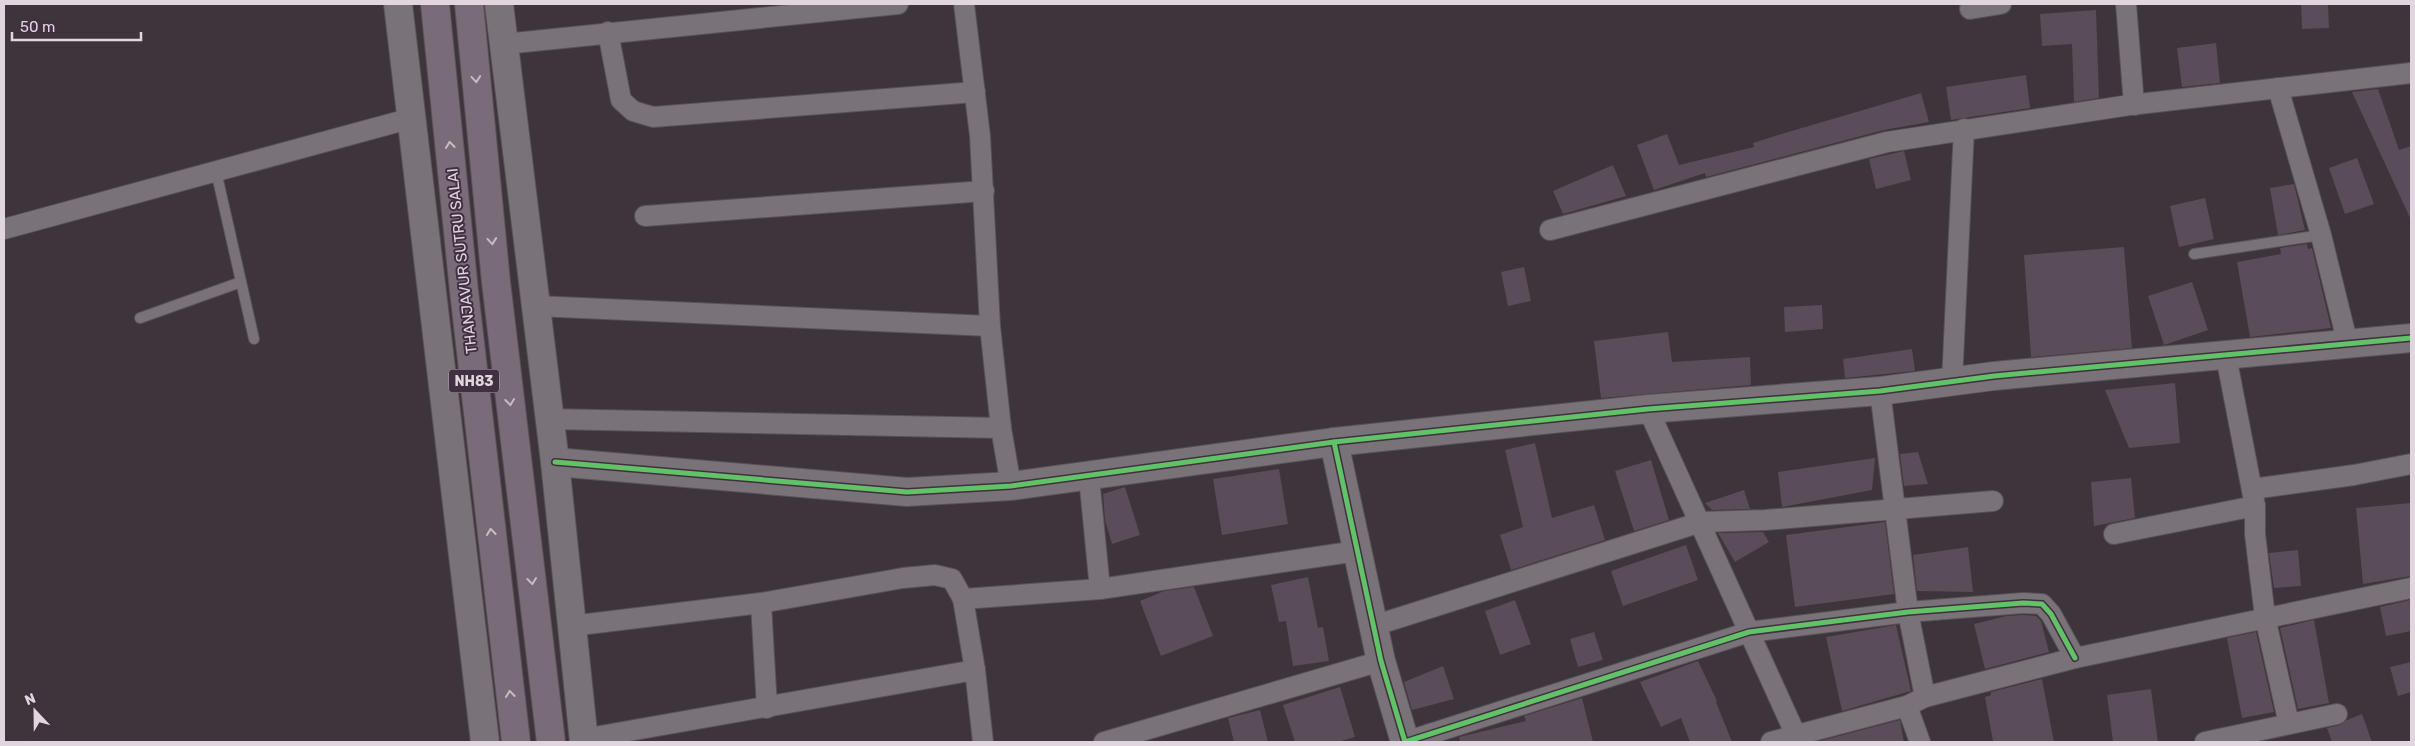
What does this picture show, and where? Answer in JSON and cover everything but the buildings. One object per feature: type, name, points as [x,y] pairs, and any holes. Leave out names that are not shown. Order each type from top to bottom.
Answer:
[{"type":"highway","name":"NH83","points":[[469,4],[472,30]]},
{"type":"highway","points":[[472,30],[476,4]]},
{"type":"highway","name":"THANJAVUR SUTRU SALAI","points":[[435,9],[466,311],[516,742]]},
{"type":"highway","name":"THANJAVUR SUTRU SALAI","points":[[472,30],[496,282],[551,742]]},
{"type":"street","points":[[398,4],[485,742]]},
{"type":"street","points":[[499,4],[548,419],[555,462],[584,740],[975,670]]},
{"type":"street","points":[[504,44],[898,4]]},
{"type":"street","points":[[964,4],[975,92],[984,191],[990,326],[1001,428],[1011,486]]},
{"type":"street","points":[[1970,9],[2001,4]]},
{"type":"street","points":[[2126,4],[2134,105]]},
{"type":"street","points":[[608,32],[621,100],[634,111],[653,117],[975,92]]},
{"type":"street","points":[[1550,230],[1887,142],[2134,105],[2411,73]]},
{"type":"street","points":[[2278,88],[2321,235],[2348,345]]},
{"type":"street","points":[[4,229],[412,118]]},
{"type":"street","points":[[1952,382],[1964,129]]},
{"type":"street","points":[[645,216],[984,191]]},
{"type":"street","points":[[536,306],[990,326]]},
{"type":"street","points":[[555,462],[907,492],[1011,486],[1334,442],[1648,408],[1880,390],[1994,376],[2411,338]]},
{"type":"street","points":[[2226,356],[2254,498],[2255,534],[2265,617],[2289,724]]},
{"type":"street","points":[[1880,390],[1908,612],[1920,742]]},
{"type":"street","points":[[1648,408],[1797,738]]},
{"type":"street","points":[[548,419],[1001,428]]},
{"type":"street","points":[[1334,442],[1381,661],[1404,742],[1749,632],[1908,612],[2023,602],[2042,604],[2051,614],[2075,658]]},
{"type":"street","points":[[2114,534],[2254,498],[2411,464]]},
{"type":"street","points":[[1088,477],[1100,589]]},
{"type":"street","points":[[1373,626],[1701,522],[1765,520],[1993,501]]},
{"type":"street","points":[[963,599],[1100,589],[1357,551]]},
{"type":"street","points":[[571,626],[761,603],[935,575],[952,580],[963,599],[975,670],[983,742]]},
{"type":"street","points":[[1771,742],[1797,738],[1916,702],[2075,658],[2411,588]]},
{"type":"street","points":[[761,603],[767,708]]},
{"type":"street","points":[[1104,742],[1381,661]]},
{"type":"street","points":[[2205,742],[2337,714]]},
{"type":"lane","points":[[216,172],[254,339]]},
{"type":"lane","points":[[2194,254],[2321,235]]},
{"type":"lane","points":[[140,318],[241,282]]},
{"type":"cycle path","points":[[555,462],[907,492],[1011,486],[1334,442],[1648,409],[1880,391],[1994,376],[2411,338]]},
{"type":"cycle path","points":[[1334,442],[1381,661],[1405,742],[1749,632],[1908,612],[2023,603],[2042,604],[2051,614],[2075,658]]}]
